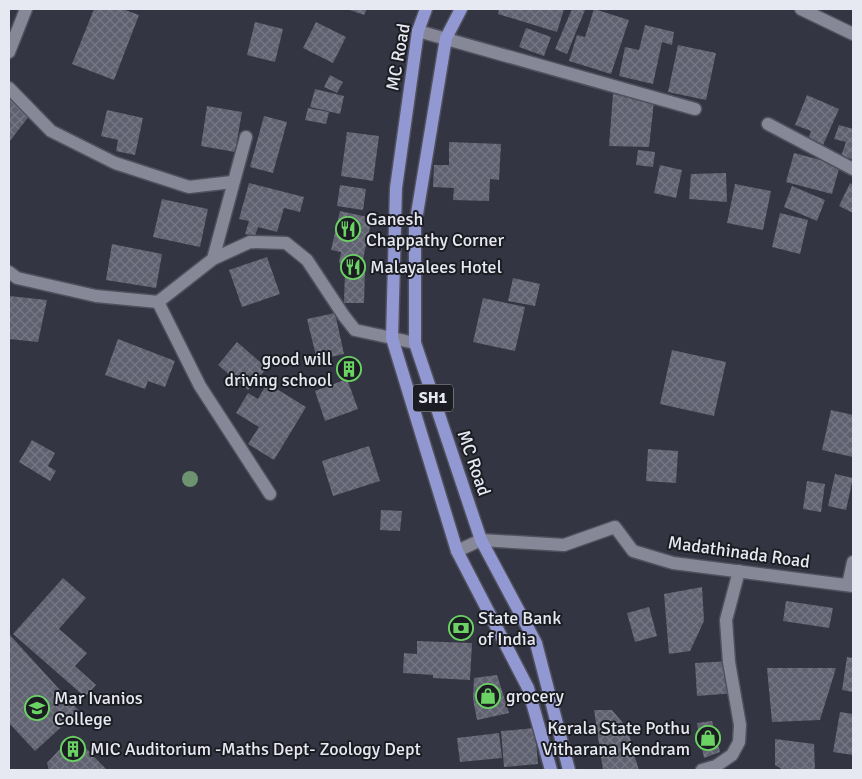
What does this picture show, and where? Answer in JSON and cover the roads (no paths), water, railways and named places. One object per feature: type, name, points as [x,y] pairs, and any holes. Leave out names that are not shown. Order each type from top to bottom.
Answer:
[{"type":"main road","name":"MC Road","points":[[426,9],[418,31],[396,188],[392,338],[457,551],[528,688],[551,770]]},
{"type":"main road","name":"MC Road","points":[[461,9],[446,38],[415,226],[415,343],[481,540],[536,643],[569,770]]},
{"type":"street","points":[[9,52],[26,9]]},
{"type":"street","points":[[800,9],[853,34]]},
{"type":"street","points":[[418,31],[695,108]]},
{"type":"street","points":[[9,88],[51,131],[115,164],[189,187],[232,182]]},
{"type":"street","points":[[768,124],[853,169]]},
{"type":"street","points":[[213,259],[232,182],[246,137]]},
{"type":"street","points":[[9,272],[17,278],[96,296],[158,302],[213,259],[250,242],[286,243],[307,260],[355,330],[415,343]]},
{"type":"street","points":[[158,302],[200,386],[270,494]]},
{"type":"street","name":"Madathinada Road","points":[[457,551],[481,540],[564,545],[615,527],[633,551],[673,563],[851,585]]},
{"type":"street","points":[[851,585],[853,562]]},
{"type":"street","points":[[702,770],[716,766],[732,755],[739,742],[740,725],[729,662],[726,620],[738,571]]},
{"type":"place","name":"Ganesh Chappathy Corner","points":[[348,229]]},
{"type":"place","name":"Malayalees Hotel","points":[[353,267]]},
{"type":"place","name":"good will driving school","points":[[349,369]]},
{"type":"place","name":"State Bank of India","points":[[461,628]]},
{"type":"place","name":"grocery","points":[[488,696]]},
{"type":"place","name":"Mar Ivanios College","points":[[37,708]]},
{"type":"place","name":"Kerala State Pothu Vitharana Kendram","points":[[708,738]]},
{"type":"place","name":"MIC Auditorium -Maths Dept- Zoology Dept","points":[[73,749]]}]
